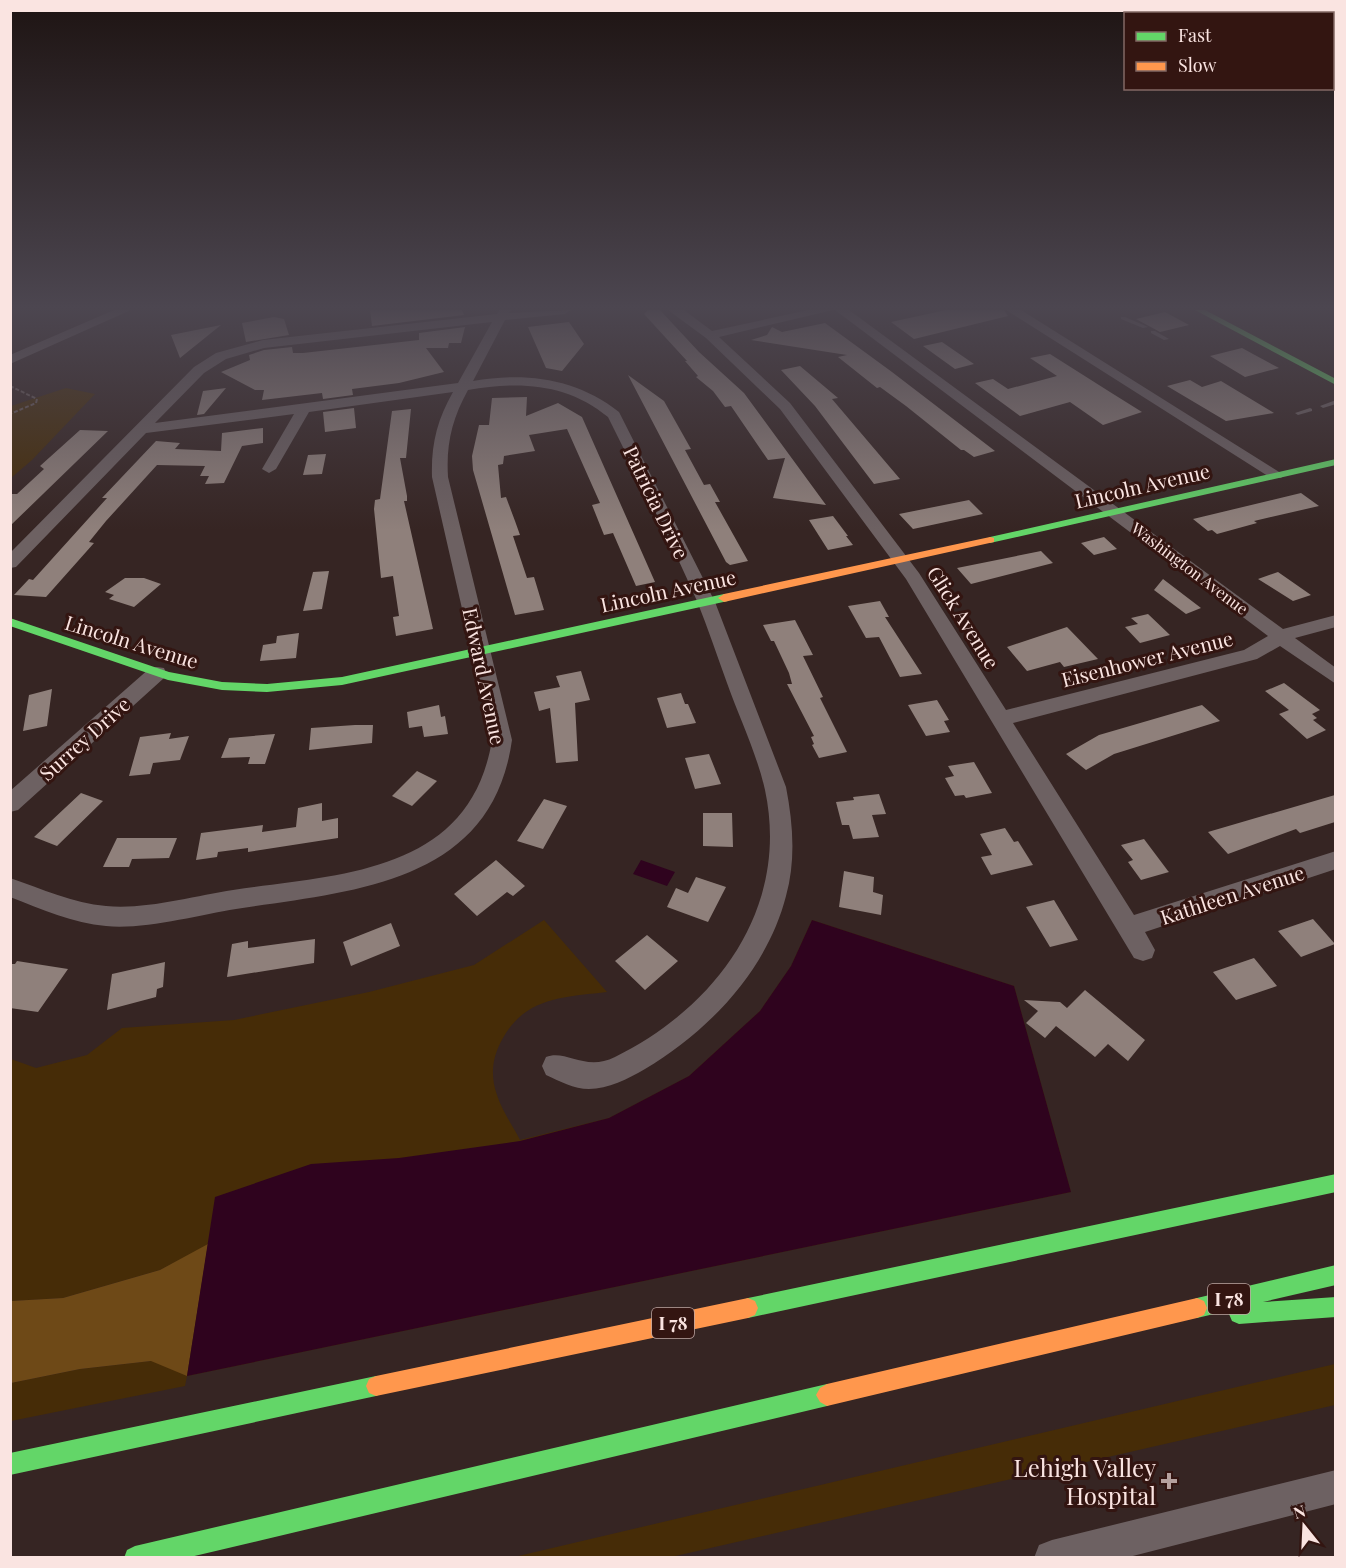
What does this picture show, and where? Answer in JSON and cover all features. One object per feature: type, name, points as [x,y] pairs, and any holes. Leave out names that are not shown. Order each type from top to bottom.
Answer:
[{"type":"main road","name":"Lincoln Avenue","points":[[10,622],[157,673],[224,687],[302,686],[342,681],[481,651],[1335,462]]},
{"type":"main road","name":"I 78","points":[[10,1464],[1335,1183]]},
{"type":"main road","name":"I 78","points":[[135,1557],[1335,1275]]},
{"type":"main road","points":[[1123,1324],[1335,1307]]},
{"type":"street","points":[[10,562],[186,383]]},
{"type":"street","name":"Patricia Drive","points":[[141,429],[437,392],[482,383]]},
{"type":"street","name":"Patricia Drive","points":[[530,383],[554,385],[583,393],[603,404],[614,415],[706,602],[775,787],[782,819],[783,851],[769,912],[753,947],[730,981],[700,1014],[643,1056],[611,1073],[590,1076],[570,1073],[555,1066]]},
{"type":"street","name":"Glick Avenue","points":[[761,383],[785,406],[900,560],[1143,950]]},
{"type":"street","name":"Washington Avenue","points":[[940,383],[1335,678]]},
{"type":"street","points":[[1129,383],[1276,475]]},
{"type":"street","name":"Edward Avenue","points":[[10,887],[76,912],[120,917],[360,880],[411,863],[458,832],[489,794],[498,775],[502,740],[440,477],[439,454],[442,431],[446,417],[466,385]]},
{"type":"street","points":[[269,469],[304,408]]},
{"type":"street","name":"Eisenhower Avenue","points":[[1000,719],[1250,655],[1265,648],[1280,636],[1335,621]]},
{"type":"street","name":"Surrey Drive","points":[[10,804],[157,673]]},
{"type":"street","name":"Kathleen Avenue","points":[[1128,927],[1335,860]]},
{"type":"street","points":[[1052,1557],[1335,1487]]},
{"type":"lane","points":[[1323,406],[1335,402]]},
{"type":"lane","points":[[1298,413],[1310,410]]},
{"type":"path","points":[[10,386],[37,399],[36,404],[10,414]]},
{"type":"shaded area","points":[[66,388],[95,394],[32,460],[11,478],[11,406]]},
{"type":"shaded area","points":[[641,860],[675,872],[667,886],[633,874]]},
{"type":"shaded area","points":[[544,920],[607,992],[561,998],[535,1007],[512,1024],[503,1038],[494,1059],[493,1080],[502,1107],[520,1140],[609,1118],[689,1076],[760,1011],[791,966],[812,920],[1014,986],[1071,1192],[187,1376],[185,1386],[11,1421],[11,1383],[80,1369],[151,1361],[208,1245],[160,1270],[63,1298],[11,1301],[11,1059],[36,1068],[87,1055],[122,1028],[234,1020],[369,992],[474,965]]},
{"type":"shaded area","points":[[812,920],[1014,986],[1071,1192],[187,1376],[215,1197],[311,1164],[399,1158],[520,1141],[609,1118],[689,1076],[760,1011],[791,966]]},
{"type":"shaded area","points":[[208,1244],[187,1376],[151,1361],[80,1369],[11,1383],[11,1301],[63,1298],[160,1270]]},
{"type":"shaded area","points":[[1335,1364],[1335,1405],[671,1557],[514,1557]]},
{"type":"building","points":[[242,383],[398,383],[352,389],[353,395],[323,399],[322,393],[262,400],[264,390],[255,390]]},
{"type":"building","points":[[632,383],[639,383],[664,401],[691,449],[685,450],[704,485],[710,484],[720,502],[715,502],[748,561],[730,565],[726,562]]},
{"type":"building","points":[[703,383],[733,383],[744,393],[826,505],[773,498],[785,458],[768,460],[731,406],[725,407],[713,391]]},
{"type":"building","points":[[793,383],[820,383],[838,398],[832,399],[900,479],[874,484],[815,406]]},
{"type":"building","points":[[871,383],[907,383],[995,451],[974,457],[961,450],[880,387],[877,388]]},
{"type":"building","points":[[975,383],[999,383],[1008,389],[1030,383],[1096,383],[1142,412],[1103,425],[1070,402],[1020,416]]},
{"type":"building","points":[[1195,383],[1202,387],[1225,383],[1274,413],[1226,421],[1167,386]]},
{"type":"building","points":[[226,388],[204,414],[197,415],[203,391]]},
{"type":"building","points":[[527,397],[526,416],[558,403],[582,417],[655,582],[636,586],[613,533],[604,535],[592,505],[600,503],[567,429],[529,435],[535,451],[504,456],[503,464],[498,465],[501,498],[506,497],[520,535],[513,536],[527,578],[534,577],[544,610],[515,615],[473,470],[472,456],[479,425],[489,425],[492,398]]},
{"type":"building","points":[[354,408],[356,428],[325,432],[323,412]]},
{"type":"building","points":[[411,409],[406,458],[400,458],[407,496],[407,501],[404,501],[433,629],[396,636],[393,617],[399,616],[393,576],[381,578],[374,509],[375,500],[380,499],[392,411]]},
{"type":"building","points":[[263,428],[263,443],[242,446],[224,483],[205,484],[209,476],[200,476],[205,466],[157,465],[106,521],[89,542],[94,543],[46,597],[14,595],[29,579],[33,580],[107,498],[102,498],[156,441],[180,443],[175,449],[221,451],[222,433]]},
{"type":"building","points":[[80,430],[108,431],[10,526],[10,494],[17,494],[44,469],[40,466]]},
{"type":"building","points":[[326,454],[322,474],[303,475],[308,455]]},
{"type":"building","points":[[1301,493],[1319,506],[1254,521],[1257,523],[1217,534],[1212,530],[1208,531],[1193,519]]},
{"type":"building","points":[[969,500],[983,514],[913,529],[899,514]]},
{"type":"building","points":[[833,516],[853,545],[828,550],[809,520]]},
{"type":"building","points":[[1104,537],[1117,549],[1094,555],[1081,543]]},
{"type":"building","points":[[1041,551],[1053,563],[971,584],[957,568]]},
{"type":"building","points":[[329,571],[322,609],[303,611],[313,572]]},
{"type":"building","points":[[1278,572],[1311,595],[1293,601],[1258,579]]},
{"type":"building","points":[[125,578],[144,578],[161,584],[134,607],[109,599],[114,595],[105,592]]},
{"type":"building","points":[[1163,579],[1201,608],[1186,614],[1154,590]]},
{"type":"building","points":[[880,601],[889,617],[885,617],[922,674],[900,677],[879,637],[866,638],[848,606]]},
{"type":"building","points":[[1148,614],[1170,635],[1140,643],[1125,627],[1138,624],[1131,618]]},
{"type":"building","points":[[795,620],[813,655],[803,656],[823,697],[820,698],[847,752],[819,758],[812,745],[814,744],[811,737],[814,736],[787,684],[792,684],[789,673],[774,641],[771,641],[763,625]]},
{"type":"building","points":[[1067,627],[1098,659],[1064,667],[1060,662],[1027,671],[1007,647]]},
{"type":"building","points":[[299,633],[296,658],[260,661],[263,645],[276,643],[277,636]]},
{"type":"building","points":[[581,671],[590,700],[575,703],[578,761],[556,763],[550,708],[539,711],[534,692],[560,687],[556,676]]},
{"type":"building","points":[[1284,683],[1320,710],[1312,714],[1317,718],[1313,720],[1326,730],[1307,739],[1279,714],[1289,710],[1265,691]]},
{"type":"building","points":[[52,689],[47,726],[23,731],[29,695]]},
{"type":"building","points":[[681,693],[696,723],[667,728],[657,698]]},
{"type":"building","points":[[937,700],[949,720],[944,721],[950,732],[926,736],[908,705]]},
{"type":"building","points":[[439,705],[441,717],[445,716],[448,734],[424,737],[422,726],[409,728],[407,712]]},
{"type":"building","points":[[1202,705],[1220,721],[1114,754],[1086,770],[1066,754],[1099,735]]},
{"type":"building","points":[[373,725],[372,743],[309,750],[311,728]]},
{"type":"building","points":[[171,733],[169,739],[189,736],[180,760],[153,763],[150,774],[129,776],[140,737]]},
{"type":"building","points":[[275,734],[265,764],[248,764],[250,757],[221,758],[229,738]]},
{"type":"building","points":[[709,754],[721,784],[695,789],[685,758]]},
{"type":"building","points":[[974,762],[992,793],[966,798],[964,795],[955,796],[945,778],[954,776],[948,766]]},
{"type":"building","points":[[417,771],[437,781],[412,806],[392,796]]},
{"type":"building","points":[[81,793],[103,801],[57,846],[34,837]]},
{"type":"building","points":[[879,794],[886,814],[872,815],[879,837],[853,839],[849,825],[842,825],[836,802],[854,800],[853,797]]},
{"type":"building","points":[[1335,795],[1335,822],[1300,833],[1296,829],[1228,854],[1208,832]]},
{"type":"building","points":[[544,799],[567,806],[543,849],[517,841]]},
{"type":"building","points":[[322,803],[322,821],[338,818],[338,838],[248,852],[248,848],[218,852],[217,857],[196,860],[201,833],[263,825],[262,832],[296,827],[298,808]]},
{"type":"building","points":[[703,813],[732,813],[733,847],[703,846]]},
{"type":"building","points":[[1005,828],[1014,842],[1018,841],[1033,865],[991,875],[981,857],[992,855],[980,834]]},
{"type":"building","points":[[117,838],[177,838],[169,858],[132,859],[129,867],[103,867]]},
{"type":"building","points":[[1144,839],[1169,872],[1141,880],[1128,862],[1133,860],[1121,845]]},
{"type":"building","points":[[496,860],[525,886],[513,896],[507,892],[477,916],[454,894]]},
{"type":"building","points":[[844,871],[874,877],[873,892],[883,895],[881,915],[839,907]]},
{"type":"building","points":[[696,877],[726,887],[708,922],[667,907],[676,888],[688,893]]},
{"type":"building","points":[[1054,900],[1078,940],[1050,947],[1026,907]]},
{"type":"building","points":[[1313,919],[1335,944],[1301,957],[1278,931]]},
{"type":"building","points":[[391,923],[400,946],[351,966],[343,942]]},
{"type":"building","points":[[647,935],[678,961],[645,990],[615,961]]},
{"type":"building","points":[[315,939],[314,963],[227,977],[232,944],[248,941],[248,948]]},
{"type":"building","points":[[1254,958],[1277,986],[1236,1000],[1213,972]]},
{"type":"building","points":[[17,961],[68,969],[38,1012],[10,1008],[10,964],[15,964]]},
{"type":"building","points":[[165,962],[163,987],[157,989],[156,997],[107,1010],[112,974]]},
{"type":"building","points":[[1085,990],[1145,1040],[1128,1061],[1108,1044],[1095,1057],[1056,1026],[1045,1038],[1026,1023],[1038,1011],[1024,1000],[1060,1002],[1067,1008]]},
{"type":"traffic: fast","points":[[990,540],[1336,462]]},
{"type":"traffic: fast","points":[[10,622],[168,676],[222,686],[267,688],[342,681],[724,598]]},
{"type":"traffic: fast","points":[[748,1308],[1336,1183]]},
{"type":"traffic: fast","points":[[1197,1308],[1336,1275]]},
{"type":"traffic: fast","points":[[1239,1314],[1336,1307]]},
{"type":"traffic: fast","points":[[10,1464],[376,1386]]},
{"type":"traffic: fast","points":[[135,1558],[827,1395]]},
{"type":"traffic: slow","points":[[724,598],[990,540]]},
{"type":"traffic: slow","points":[[376,1386],[748,1308]]},
{"type":"traffic: slow","points":[[827,1395],[1197,1308]]},
{"type":"place","name":"Lehigh Valley Hospital","points":[[1169,1481]]}]
